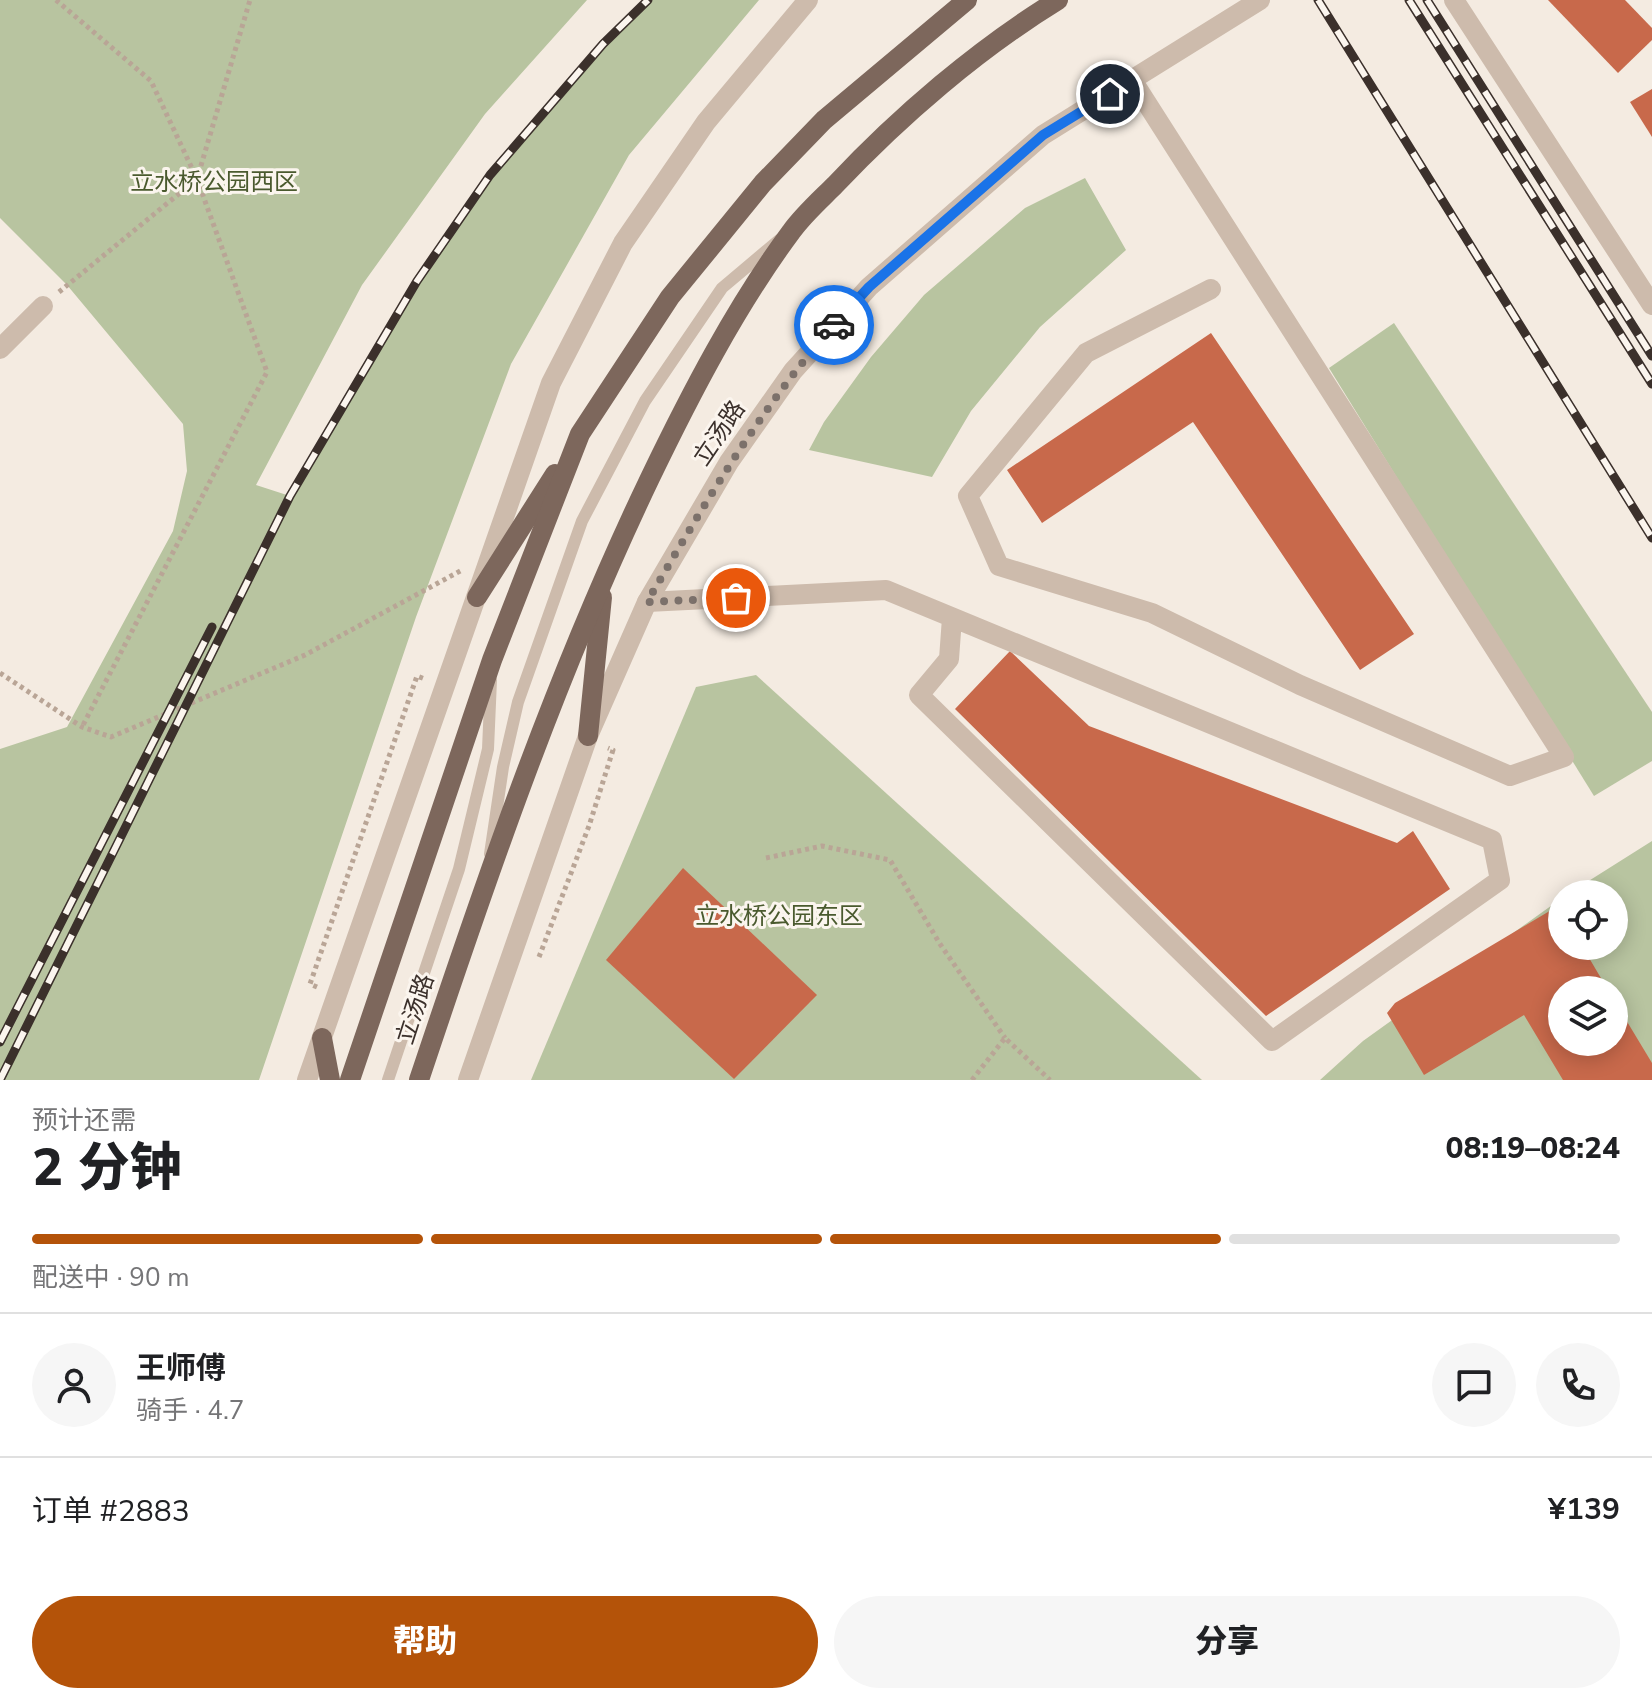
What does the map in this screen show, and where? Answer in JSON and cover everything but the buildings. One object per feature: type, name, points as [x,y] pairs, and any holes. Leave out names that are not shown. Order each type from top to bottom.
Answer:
[{"type":"main road","name":"立汤路","points":[[350,1080],[492,660],[580,434],[670,297],[763,183],[824,120],[967,0]]},
{"type":"main road","name":"立汤路","points":[[419,1080],[489,869],[604,573],[681,414],[791,230],[856,162],[923,100],[1058,0]]},
{"type":"main road","points":[[477,597],[580,434]]},
{"type":"main road","points":[[588,736],[604,573]]},
{"type":"main road","points":[[322,1038],[330,1080]]},
{"type":"street","points":[[307,1080],[551,383],[623,243],[706,122],[808,0]]},
{"type":"street","name":"立汤路","points":[[468,1080],[588,736],[647,602],[729,462],[793,371],[869,287],[1043,135],[1260,0]]},
{"type":"street","points":[[1454,0],[1652,305]]},
{"type":"street","points":[[1132,80],[1564,757],[1510,776],[1300,685],[1152,613],[999,566],[968,496],[1086,353],[1211,289]]},
{"type":"street","points":[[0,349],[43,306]]},
{"type":"street","points":[[647,602],[886,590],[1492,840],[1500,880],[1272,1041],[919,695],[949,659],[952,618]]},
{"type":"lane","points":[[489,869],[503,767],[518,702],[582,521],[645,401],[722,288],[755,257],[791,230]]},
{"type":"lane","points":[[388,1080],[463,854],[488,749],[492,660]]},
{"type":"path","points":[[56,0],[151,81],[197,179],[267,372],[82,727]]},
{"type":"path","points":[[43,306],[197,179],[250,0]]},
{"type":"path","points":[[0,673],[82,727],[111,737],[305,655],[492,554]]},
{"type":"path","points":[[310,984],[417,676]]},
{"type":"path","points":[[534,968],[589,826],[613,750]]},
{"type":"path","points":[[766,858],[822,846],[890,860],[940,944],[1005,1038],[1050,1080]]},
{"type":"path","points":[[972,1080],[1005,1038]]},
{"type":"green space","name":"立水桥公园西区","points":[[0,0],[587,0],[485,114],[362,285],[256,485],[290,496],[454,224],[490,175],[567,85],[648,0],[759,0],[629,155],[511,364],[416,617],[259,1080],[0,1080],[0,749],[67,727],[173,531],[187,471],[183,424],[67,285],[0,218]]},
{"type":"green space","points":[[1085,178],[1126,250],[1040,327],[971,411],[932,477],[809,450],[824,422],[871,357],[924,295],[1025,208]]},
{"type":"green space","points":[[1394,323],[1652,712],[1652,761],[1594,796],[1329,368]]},
{"type":"green space","name":"立水桥公园东区","points":[[756,675],[1202,1080],[531,1080],[696,687]]},
{"type":"green space","points":[[1652,841],[1652,1080],[1320,1080],[1363,1041],[1548,908],[1548,960],[1628,960],[1628,880],[1590,880]]},
{"type":"railway","points":[[0,1080],[290,496],[417,281],[490,175],[603,44],[648,0]]},
{"type":"railway","points":[[1318,0],[1652,538]]},
{"type":"railway","points":[[1409,0],[1652,384]]},
{"type":"railway","points":[[1427,0],[1652,356]]},
{"type":"railway","points":[[0,1042],[212,627]]},
{"type":"way so far","points":[[736,598],[647,602],[729,462],[793,371],[834,325]]},
{"type":"route","points":[[834,325],[869,287],[1043,135],[1110,94]]}]
